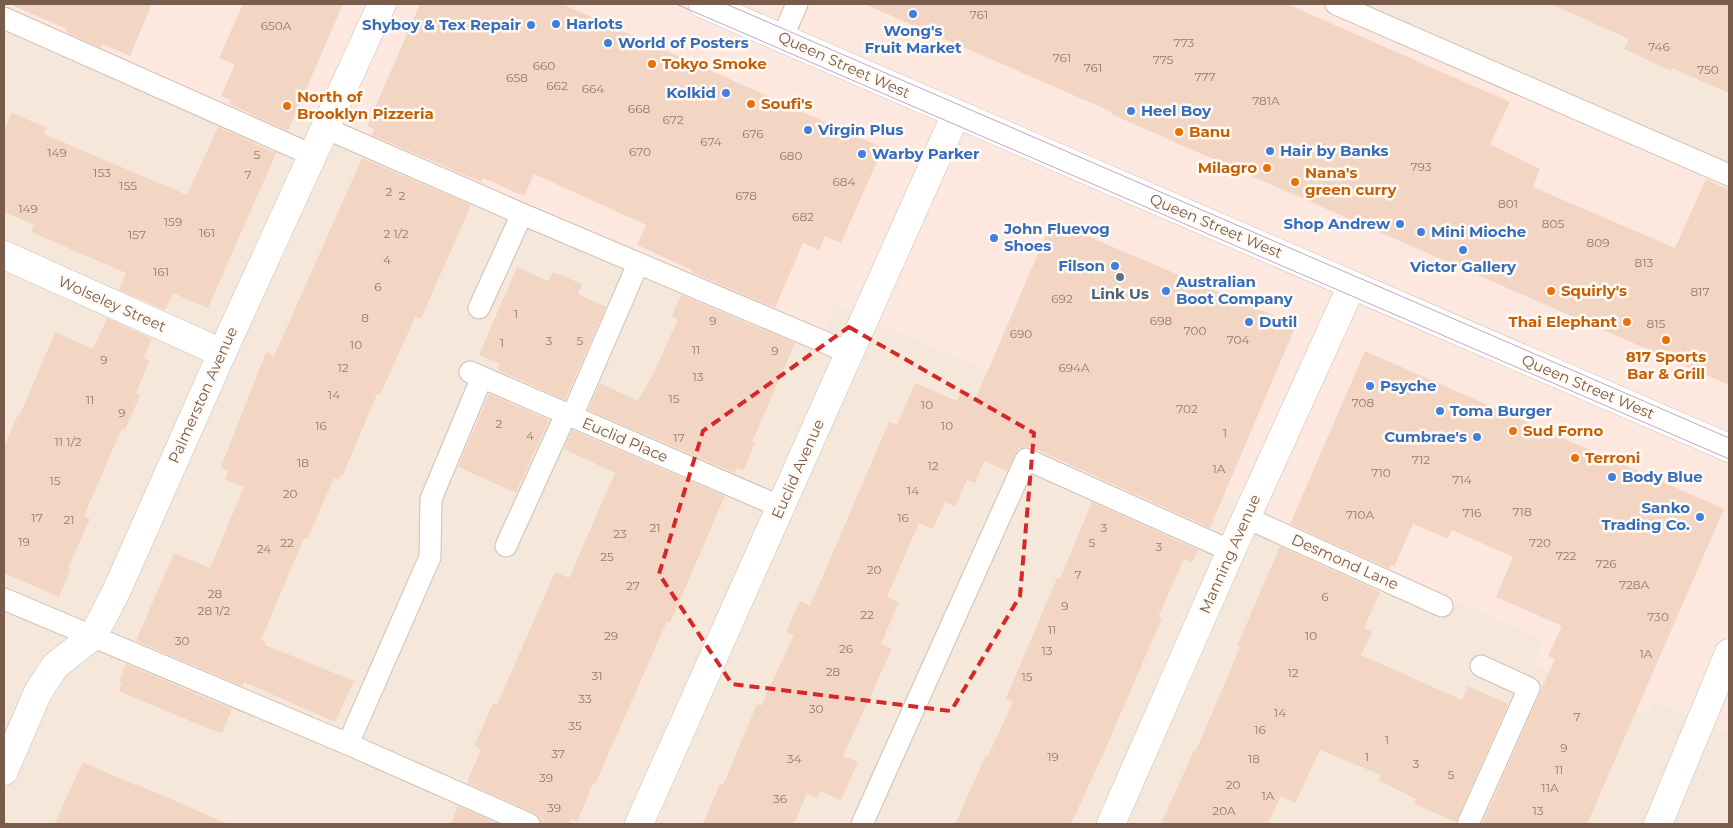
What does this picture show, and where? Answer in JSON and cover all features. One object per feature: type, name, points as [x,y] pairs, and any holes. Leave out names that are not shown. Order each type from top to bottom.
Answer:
[{"type":"street","name":"Palmerston Avenue","points":[[4,771],[38,692],[55,666],[93,636],[116,592],[222,353],[382,4]]},
{"type":"street","name":"Queen Street West","points":[[703,4],[1729,448]]},
{"type":"street","name":"Euclid Avenue","points":[[638,824],[956,114]]},
{"type":"street","name":"Wolseley Street","points":[[4,254],[222,353]]},
{"type":"street","name":"Manning Avenue","points":[[1111,824],[1231,551],[1352,285]]},
{"type":"street","points":[[1658,824],[1729,653]]},
{"type":"lane","points":[[782,38],[797,4]]},
{"type":"lane","points":[[1336,4],[1729,175]]},
{"type":"lane","points":[[4,18],[312,155]]},
{"type":"lane","points":[[325,128],[638,264],[850,353]]},
{"type":"lane","points":[[480,308],[522,214]]},
{"type":"lane","points":[[506,546],[569,415],[638,264]]},
{"type":"lane","name":"Euclid Place","points":[[348,744],[430,557],[431,498],[476,374],[781,507]]},
{"type":"lane","points":[[862,824],[1026,459],[1231,551]]},
{"type":"lane","name":"Desmond Lane","points":[[1247,518],[1442,606]]},
{"type":"lane","points":[[4,599],[348,744],[529,824]]},
{"type":"lane","points":[[1468,824],[1529,688],[1481,666]]},
{"type":"highlighted area","points":[[849,327],[1034,433],[1020,596],[951,711],[732,684],[659,574],[703,431]]},
{"type":"shaded area","points":[[4,4],[1354,4],[1729,167],[1729,733],[1656,701],[1649,715],[1534,664],[1544,640],[1224,495],[1207,535],[1014,453],[1039,393],[836,305],[823,337],[299,106],[286,135],[4,9]]},
{"type":"shaded area","points":[[1354,4],[1729,4],[1729,167]]},
{"type":"shaded area","points":[[4,9],[286,135],[299,106],[823,336],[836,305],[1040,393],[1014,453],[1207,535],[1224,495],[1544,640],[1534,664],[1649,715],[1655,701],[1729,733],[1729,824],[4,824]]},
{"type":"building","points":[[9,4],[152,4],[130,56],[103,44],[101,48],[66,32],[67,29]]},
{"type":"building","points":[[243,4],[343,4],[288,131],[229,104],[231,100],[221,96],[235,64],[219,58]]},
{"type":"building","points":[[420,4],[562,4],[883,148],[841,243],[825,236],[819,250],[803,243],[775,308],[691,272],[692,270],[637,245],[646,225],[534,174],[524,196],[483,178],[481,182],[372,135],[374,129],[367,126]]},
{"type":"building","points":[[864,4],[1287,4],[1510,102],[1490,144],[1540,169],[1533,187],[1675,248],[1706,179],[1729,190],[1729,385],[1249,175],[1111,114],[1112,112]]},
{"type":"building","points":[[1551,4],[1729,4],[1729,93],[1672,68],[1671,71],[1624,49],[1629,39]]},
{"type":"building","points":[[12,113],[47,128],[44,134],[187,195],[218,127],[276,153],[208,308],[173,293],[165,310],[119,290],[126,273],[31,232],[34,225],[4,212],[4,131]]},
{"type":"building","points":[[362,158],[471,205],[421,319],[415,317],[380,395],[377,394],[342,477],[340,476],[339,480],[334,478],[307,540],[304,538],[261,640],[266,642],[265,645],[354,681],[335,722],[244,682],[242,686],[136,641],[174,553],[210,568],[244,487],[225,479],[228,471],[221,467],[266,352],[274,356]]},
{"type":"building","points":[[1052,221],[1296,325],[1210,528],[1031,447],[1018,449],[1007,471],[984,461],[975,483],[967,480],[955,507],[945,502],[933,529],[919,523],[887,597],[899,602],[881,644],[892,649],[843,756],[858,762],[841,800],[820,791],[817,798],[807,793],[794,824],[703,824],[720,784],[723,785],[757,704],[761,706],[794,635],[786,632],[800,601],[810,606],[889,422],[897,425],[915,383],[957,401],[961,392],[976,398]]},
{"type":"building","points":[[517,267],[548,281],[553,272],[582,284],[578,294],[606,307],[565,400],[498,370],[500,364],[479,355]]},
{"type":"building","points":[[681,295],[795,343],[752,442],[755,443],[743,471],[737,468],[735,473],[588,410],[600,383],[637,401],[652,377],[678,319],[672,316]]},
{"type":"building","points":[[107,318],[152,339],[144,358],[149,361],[136,393],[140,395],[125,430],[122,428],[84,516],[90,519],[68,568],[71,569],[59,597],[4,573],[4,447],[18,415],[20,415],[55,332],[93,349]]},
{"type":"building","points":[[1365,351],[1724,509],[1587,824],[1482,824],[1555,659],[1548,656],[1562,626],[1496,597],[1513,557],[1452,530],[1448,539],[1413,524],[1394,567],[1391,565],[1390,569],[1290,524]]},
{"type":"building","points":[[489,394],[549,420],[516,493],[458,467]]},
{"type":"building","points":[[572,430],[725,496],[670,623],[667,621],[577,822],[571,819],[569,824],[541,824],[539,817],[534,813],[467,783],[481,749],[474,746],[493,703],[497,705],[555,572],[569,578],[615,473],[564,449]]},
{"type":"building","points":[[1092,502],[1198,550],[1192,563],[1184,559],[1158,617],[1162,618],[1071,824],[955,824],[986,755],[988,756],[1013,702],[1006,698],[1057,578],[1060,579]]},
{"type":"building","points":[[1280,546],[1380,592],[1364,628],[1372,632],[1361,655],[1462,700],[1468,686],[1508,704],[1456,822],[1414,804],[1416,799],[1378,780],[1381,775],[1320,750],[1295,803],[1281,796],[1268,824],[1161,824],[1194,750],[1196,751],[1240,647],[1237,646]]},
{"type":"building","points":[[126,664],[232,709],[222,733],[119,691],[122,683],[119,682]]},
{"type":"building","points":[[83,762],[137,786],[228,824],[54,824]]},
{"type":"building","points":[[458,806],[499,824],[451,824]]},
{"type":"tram line","points":[[676,4],[1729,459]]},
{"type":"tram line","points":[[726,4],[1729,438]]},
{"type":"place","name":"Wong's Fruit Market","points":[[913,14]]},
{"type":"place","name":"Harlots","points":[[556,24]]},
{"type":"place","name":"Shyboy & Tex Repair","points":[[531,25]]},
{"type":"place","name":"World of Posters","points":[[608,43]]},
{"type":"place","name":"Tokyo Smoke","points":[[652,64]]},
{"type":"place","name":"Kolkid","points":[[726,93]]},
{"type":"place","name":"Soufi's","points":[[751,104]]},
{"type":"place","name":"North of Brooklyn Pizzeria","points":[[287,106]]},
{"type":"place","name":"Heel Boy","points":[[1131,111]]},
{"type":"place","name":"Virgin Plus","points":[[808,130]]},
{"type":"place","name":"Banu","points":[[1179,132]]},
{"type":"place","name":"Hair by Banks","points":[[1270,151]]},
{"type":"place","name":"Warby Parker","points":[[862,154]]},
{"type":"place","name":"Milagro","points":[[1267,168]]},
{"type":"place","name":"Nana's green curry","points":[[1295,182]]},
{"type":"place","name":"Shop Andrew","points":[[1400,224]]},
{"type":"place","name":"Mini Mioche","points":[[1421,232]]},
{"type":"place","name":"John Fluevog Shoes","points":[[994,238]]},
{"type":"place","name":"Victor Gallery","points":[[1463,250]]},
{"type":"place","name":"Filson","points":[[1115,266]]},
{"type":"place","name":"Link Us","points":[[1120,277]]},
{"type":"place","name":"Australian Boot Company","points":[[1166,291]]},
{"type":"place","name":"Squirly's","points":[[1551,291]]},
{"type":"place","name":"Dutil","points":[[1249,322]]},
{"type":"place","name":"Thai Elephant","points":[[1627,322]]},
{"type":"place","name":"817 Sports Bar & Grill","points":[[1666,340]]},
{"type":"place","name":"Psyche","points":[[1370,386]]},
{"type":"place","name":"Toma Burger","points":[[1440,411]]},
{"type":"place","name":"Sud Forno","points":[[1513,431]]},
{"type":"place","name":"Cumbrae's","points":[[1477,437]]},
{"type":"place","name":"Terroni","points":[[1575,458]]},
{"type":"place","name":"Body Blue","points":[[1612,477]]},
{"type":"place","name":"Sanko Trading Co.","points":[[1700,517]]}]
